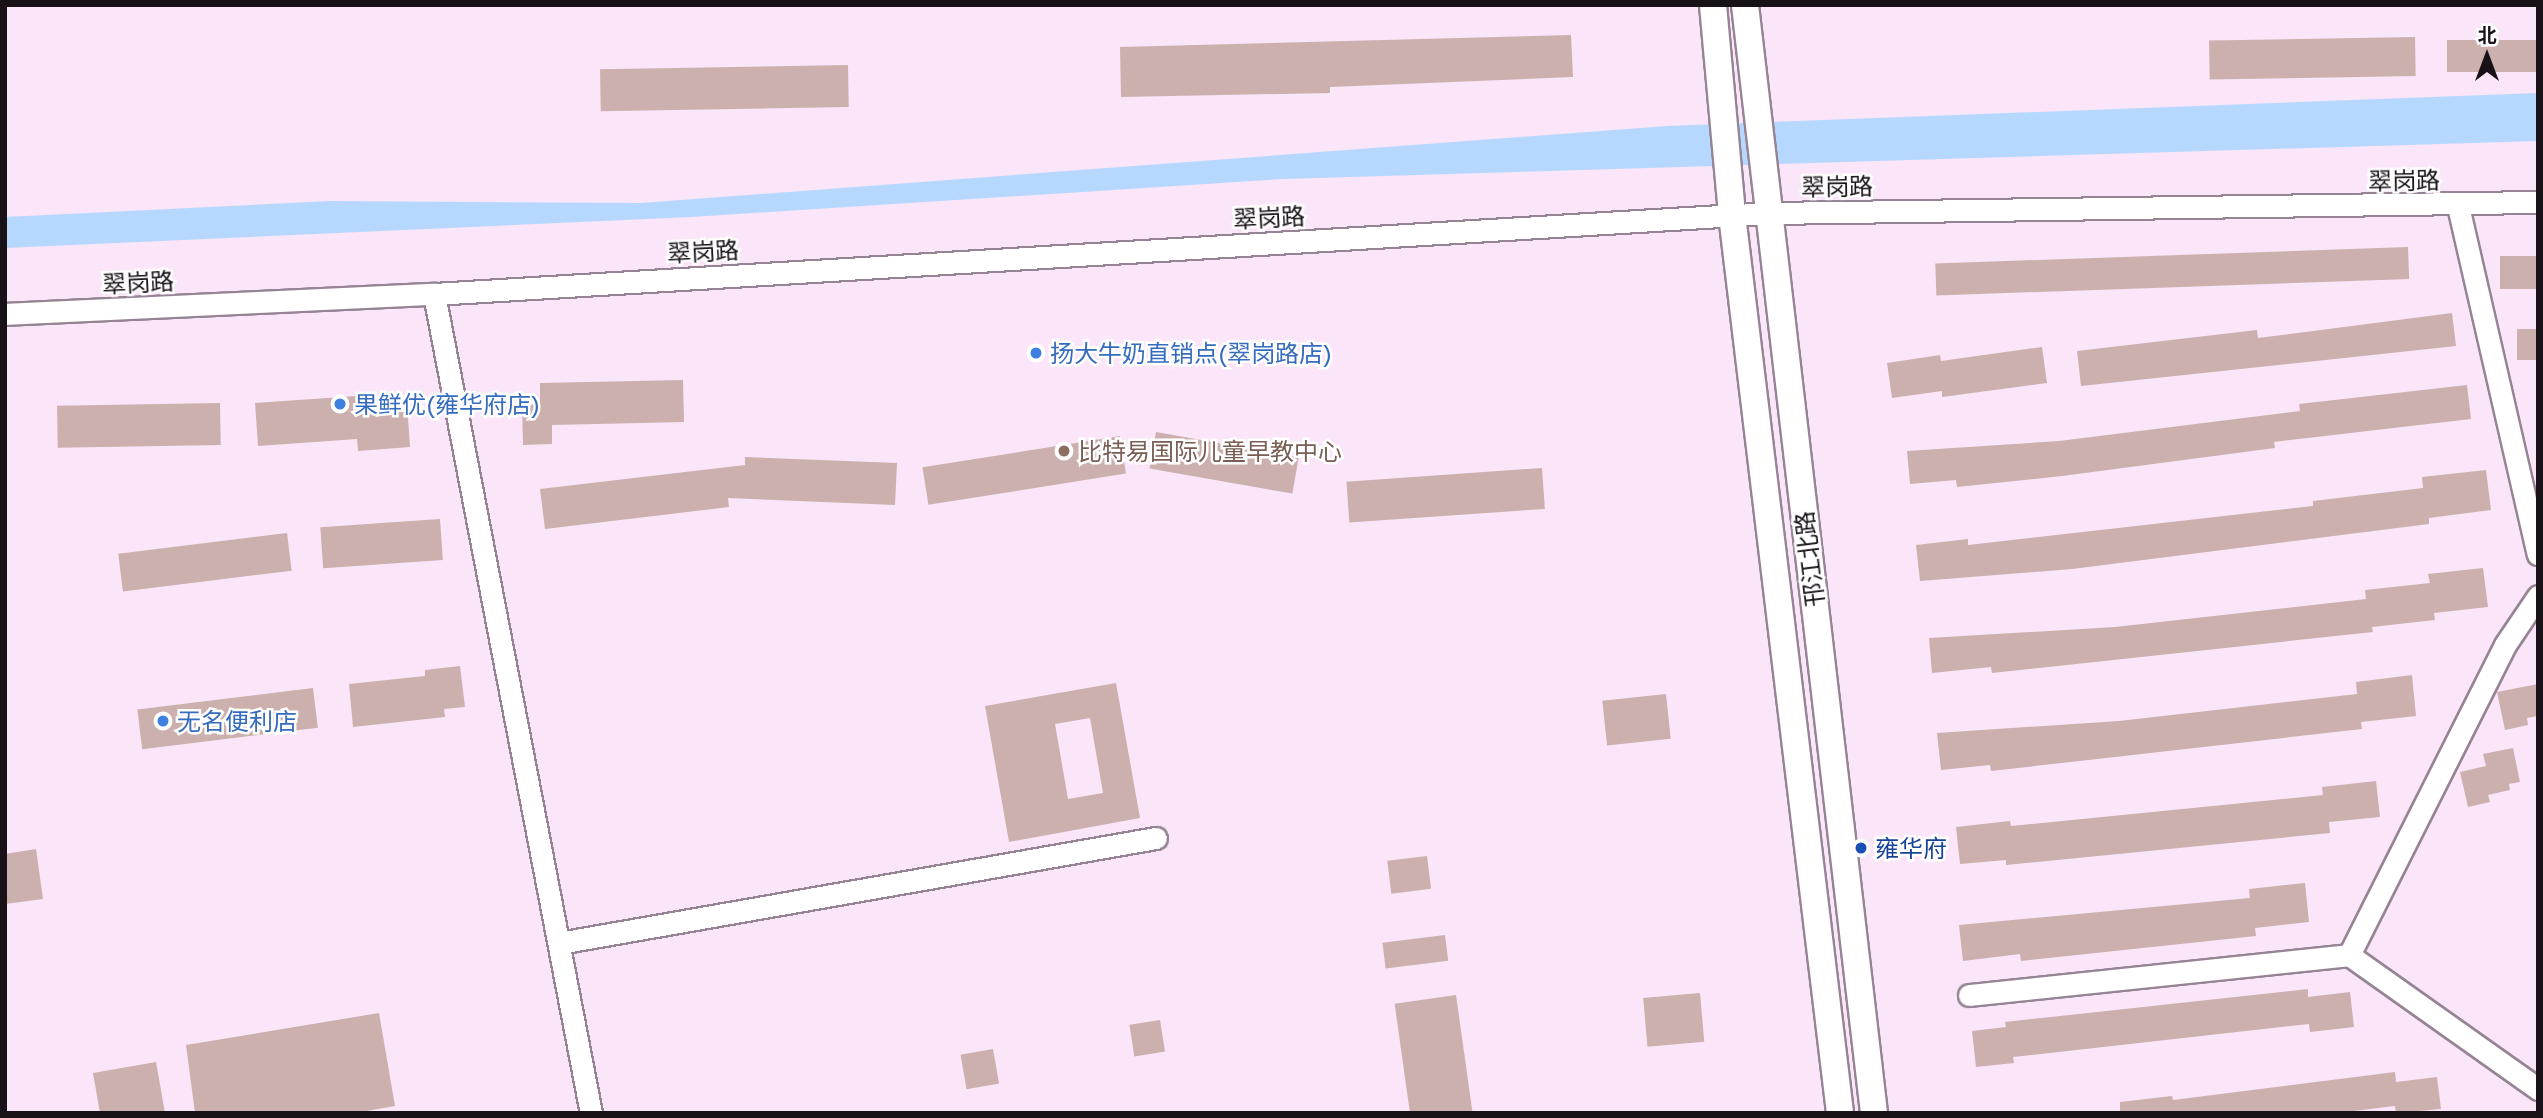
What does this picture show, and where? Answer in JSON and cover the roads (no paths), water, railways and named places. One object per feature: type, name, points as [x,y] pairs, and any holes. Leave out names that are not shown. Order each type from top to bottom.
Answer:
[{"type":"main road","name":"邗江北路","points":[[1713,5],[1726,111],[1732,215],[1840,1113]]},
{"type":"main road","name":"邗江北路","points":[[1745,5],[1874,1113]]},
{"type":"street","name":"翠岗路","points":[[5,314],[434,294],[1769,213],[2458,206],[2538,202]]},
{"type":"street","points":[[2458,206],[2538,554]]},
{"type":"street","points":[[434,294],[591,1113]]},
{"type":"street","points":[[2349,955],[2505,645],[2538,596]]},
{"type":"street","points":[[559,943],[1156,838]]},
{"type":"street","points":[[1969,995],[2349,955],[2538,1089]]},
{"type":"water","points":[[2538,93],[2538,141],[1283,179],[691,217],[5,248],[5,217],[331,201],[641,203],[1667,126]]},
{"type":"place","name":"扬大牛奶直销点(翠岗路店)","points":[[1036,353]]},
{"type":"place","name":"果鲜优(雍华府店)","points":[[340,404]]},
{"type":"place","name":"比特易国际儿童早教中心","points":[[1064,451]]},
{"type":"place","name":"无名便利店","points":[[163,721]]},
{"type":"place","name":"雍华府","points":[[1861,848]]}]
